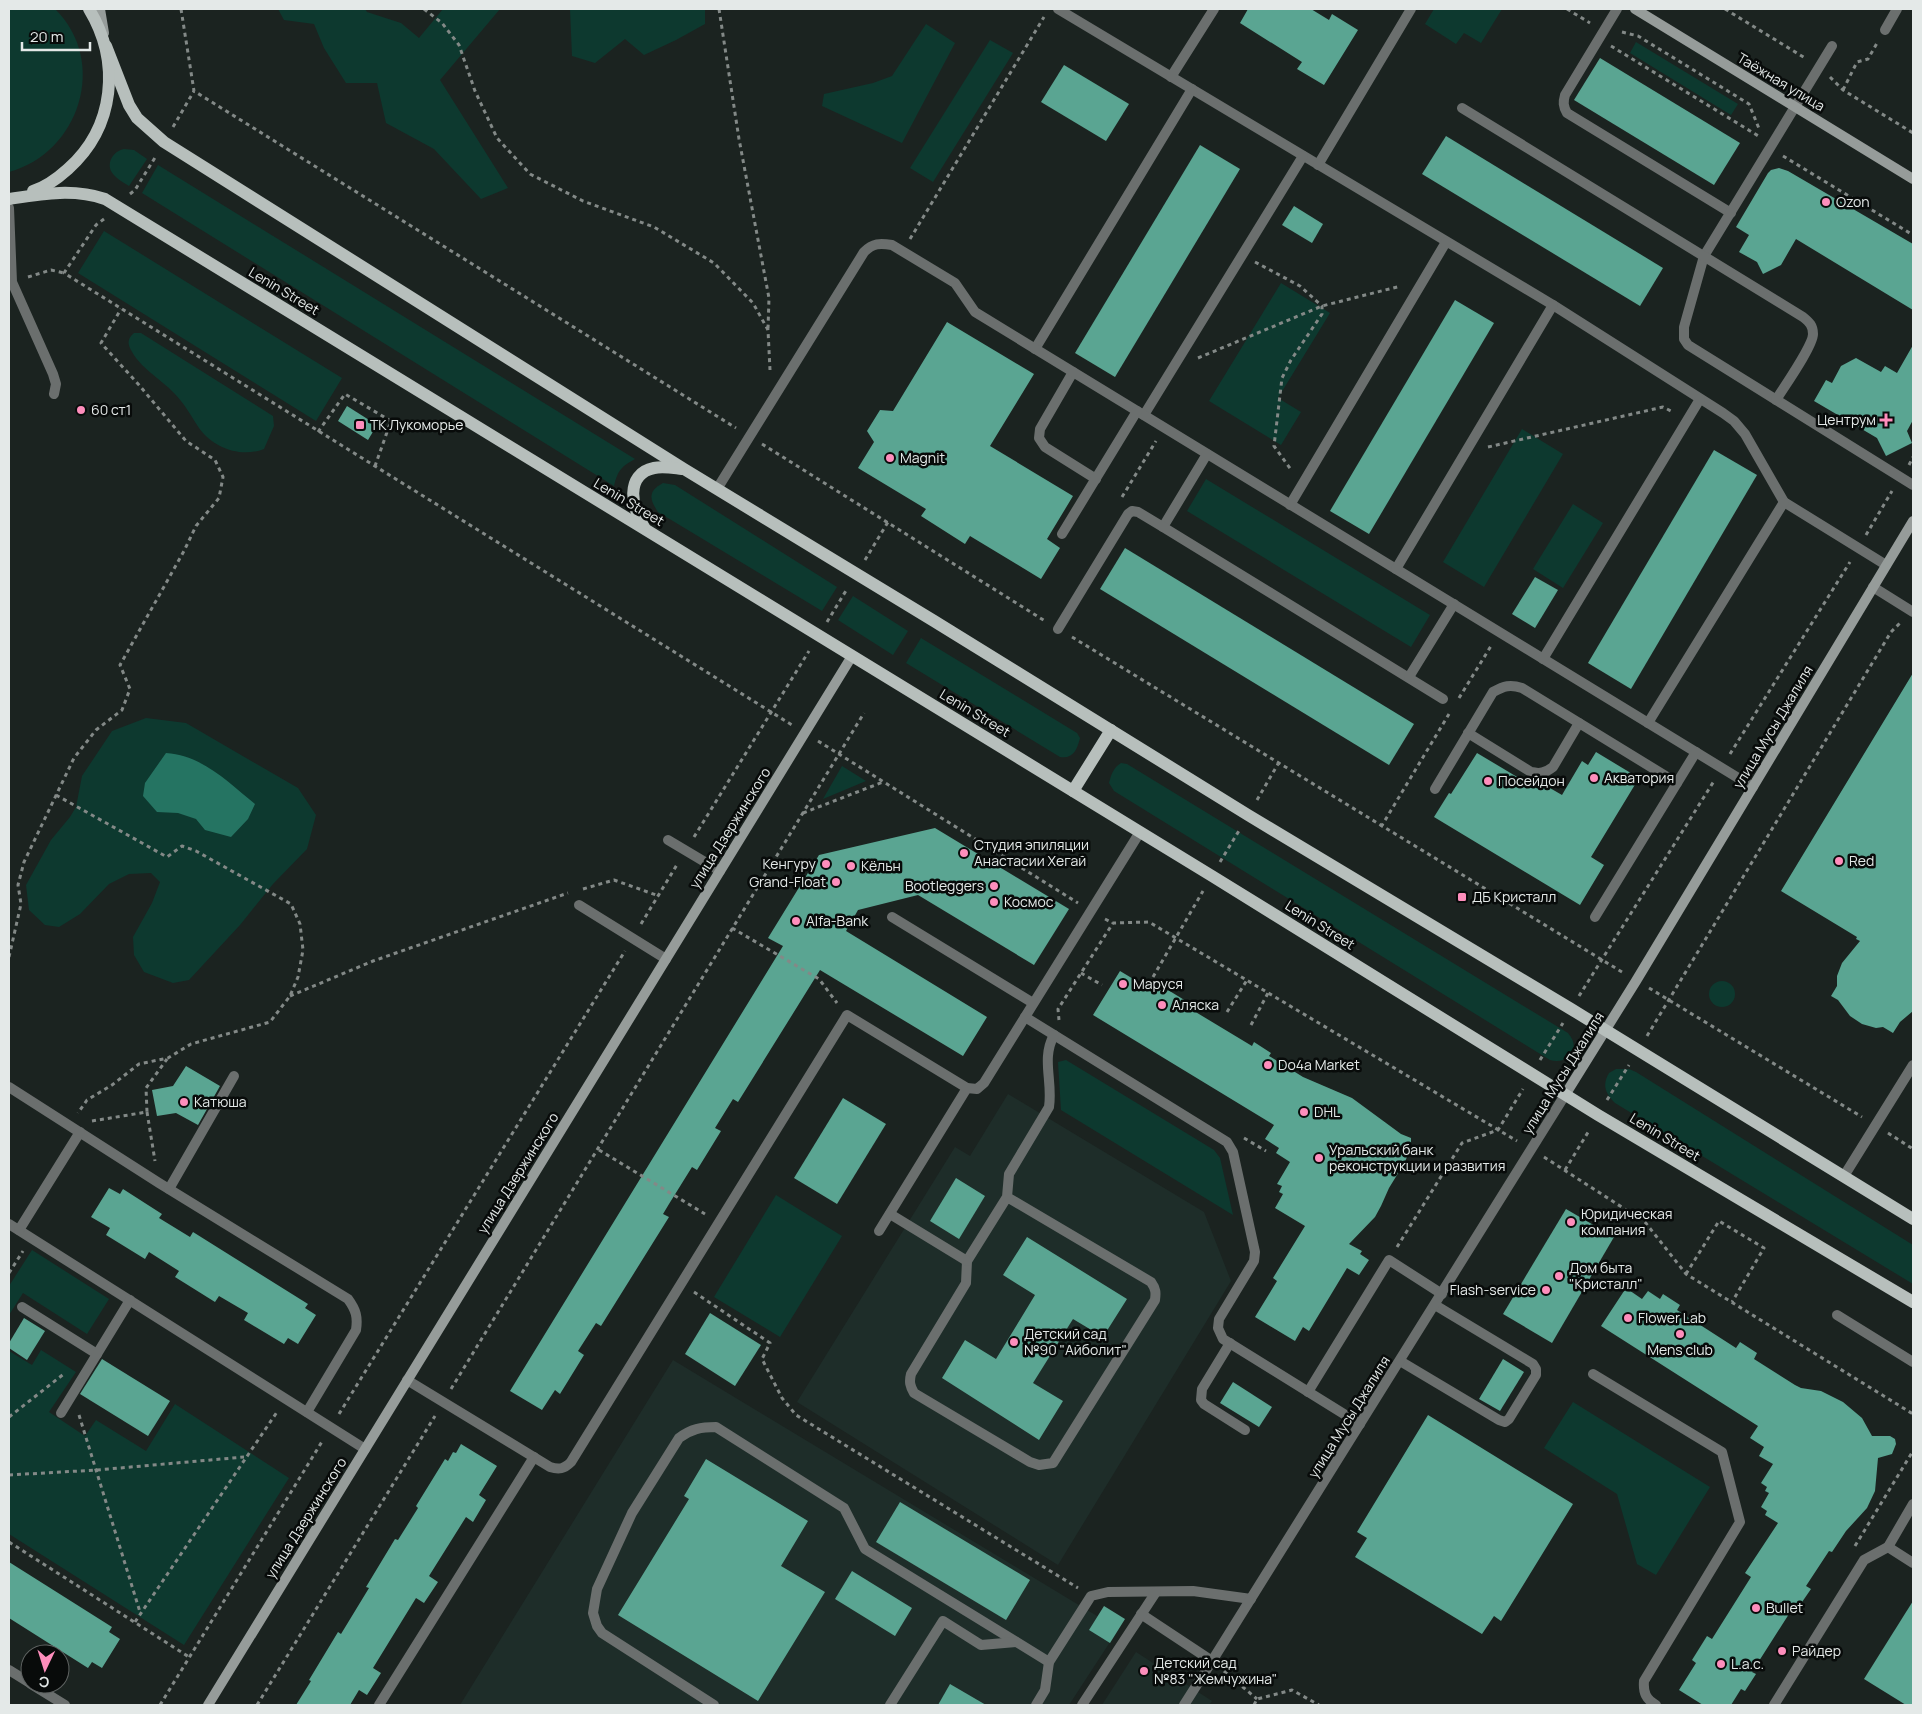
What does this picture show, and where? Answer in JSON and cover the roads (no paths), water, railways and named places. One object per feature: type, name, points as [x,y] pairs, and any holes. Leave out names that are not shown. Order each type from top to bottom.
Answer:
[{"type":"main road","points":[[89,9],[98,24],[129,105],[143,124],[164,142],[684,469],[1248,815],[1571,1009],[1913,1219]]},
{"type":"main road","points":[[9,199],[39,190],[60,177],[78,160],[92,141],[103,119],[108,95],[110,70],[106,46]]},
{"type":"main road","name":"Lenin Street","points":[[9,199],[60,192],[92,194],[105,199],[1212,876],[1598,1115],[1913,1302]]},
{"type":"main road","points":[[647,531],[636,515],[632,500],[633,488],[637,480],[644,472],[653,468],[684,469]]},
{"type":"main road","points":[[1073,791],[1111,730]]},
{"type":"street","points":[[100,9],[106,46]]},
{"type":"street","points":[[1058,9],[1553,305],[1734,421],[1745,434],[1784,502],[1886,565]]},
{"type":"street","points":[[1171,77],[1214,9]]},
{"type":"street","points":[[1318,165],[1411,9]]},
{"type":"street","points":[[1617,9],[1605,33],[1563,101],[1567,113],[1730,213]]},
{"type":"street","name":"Таёжная улица","points":[[1635,9],[1913,179]]},
{"type":"street","points":[[1885,30],[1897,9]]},
{"type":"street","points":[[1832,46],[1704,256],[1684,327],[1684,339],[1688,345],[1913,485]]},
{"type":"street","points":[[1035,349],[1192,90]]},
{"type":"street","points":[[1462,108],[1803,317],[1812,325],[1813,335],[1809,345],[1776,400]]},
{"type":"street","points":[[1062,534],[1303,156]]},
{"type":"street","points":[[9,208],[12,282],[53,374],[56,384],[54,394]]},
{"type":"street","points":[[1290,504],[1446,242]]},
{"type":"street","points":[[717,489],[864,252],[870,246],[881,243],[892,246],[955,283],[975,312],[1753,787]]},
{"type":"street","points":[[1396,569],[1553,305]]},
{"type":"street","points":[[1073,372],[1040,429],[1039,438],[1045,447],[1096,479]]},
{"type":"street","points":[[1543,660],[1700,399]]},
{"type":"street","points":[[1163,527],[1207,454]]},
{"type":"street","points":[[1648,723],[1784,502]]},
{"type":"street","points":[[1058,628],[1132,510],[1163,527],[1443,699]]},
{"type":"street","name":"улица Мусы Джалиля","points":[[1184,1705],[1636,981],[1913,521]]},
{"type":"street","points":[[1873,587],[1913,612]]},
{"type":"street","points":[[1409,677],[1454,604]]},
{"type":"street","name":"улица Дзержинского","points":[[208,1705],[852,656]]},
{"type":"street","points":[[1436,789],[1493,692],[1503,686],[1512,685],[1522,688],[1678,782]]},
{"type":"street","points":[[1468,733],[1531,772],[1539,774],[1553,767],[1579,723]]},
{"type":"street","points":[[1595,917],[1696,752]]},
{"type":"street","points":[[407,1380],[534,1457],[557,1469],[565,1468],[847,1015],[967,1088],[977,1089],[984,1083],[1140,832]]},
{"type":"street","points":[[668,840],[720,871]]},
{"type":"street","points":[[580,905],[666,958]]},
{"type":"street","points":[[892,917],[1034,1003]]},
{"type":"street","points":[[1024,1017],[1227,1142],[1233,1152],[1255,1252],[1254,1261],[1219,1319],[1218,1328],[1224,1339],[1360,1424]]},
{"type":"street","points":[[1007,1197],[1151,1282],[1156,1293],[1155,1300],[1053,1463],[1039,1465],[1030,1462],[914,1393],[910,1387],[911,1374],[966,1284],[967,1261],[1007,1197],[1009,1174],[1049,1107],[1047,1054],[1048,1045],[1054,1035]]},
{"type":"street","points":[[1844,1176],[1913,1065]]},
{"type":"street","points":[[169,1190],[234,1076]]},
{"type":"street","points":[[879,1231],[967,1088]]},
{"type":"street","points":[[9,1089],[70,1125],[169,1190],[348,1299],[358,1318],[356,1330],[307,1412]]},
{"type":"street","points":[[19,1230],[80,1132]]},
{"type":"street","points":[[890,1214],[967,1261]]},
{"type":"street","points":[[9,1224],[365,1449]]},
{"type":"street","points":[[1308,1392],[1389,1260],[1442,1294]]},
{"type":"street","points":[[61,1413],[130,1300]]},
{"type":"street","points":[[1400,1361],[1499,1420],[1505,1422],[1509,1419],[1536,1375],[1536,1369],[1533,1364],[1435,1304]]},
{"type":"street","points":[[22,1307],[97,1354]]},
{"type":"street","points":[[1837,1315],[1913,1362]]},
{"type":"street","points":[[1230,1343],[1202,1389],[1201,1400],[1204,1404],[1245,1430]]},
{"type":"street","points":[[1593,1374],[1722,1452],[1740,1522],[1644,1681],[1643,1691],[1648,1700],[1656,1705]]},
{"type":"street","points":[[714,1705],[602,1633],[597,1626],[593,1613],[597,1589],[632,1513],[679,1438],[688,1431],[703,1427],[716,1427],[844,1508],[864,1549],[1049,1662]]},
{"type":"street","points":[[379,1705],[534,1457]]},
{"type":"street","points":[[1775,1705],[1864,1560],[1888,1547],[1913,1504]]},
{"type":"street","points":[[1888,1547],[1913,1563]]},
{"type":"street","points":[[1036,1705],[1045,1690],[1049,1662],[1091,1596],[1108,1592],[1193,1591],[1251,1599]]},
{"type":"street","points":[[1082,1705],[1156,1592]]},
{"type":"street","points":[[1141,1614],[1212,1661]]},
{"type":"street","points":[[890,1705],[943,1621],[981,1644],[1016,1642]]},
{"type":"street","points":[[9,1670],[20,1677]]},
{"type":"street","points":[[47,1694],[66,1705]]},
{"type":"place","name":"Ozon","points":[[1826,202]]},
{"type":"place","name":"60 ст1","points":[[81,410]]},
{"type":"place","name":"Центрум","points":[[1886,420]]},
{"type":"place","name":"ТК Лукоморье","points":[[360,425]]},
{"type":"place","name":"Magnit","points":[[890,458]]},
{"type":"place","name":"Акватория","points":[[1594,778]]},
{"type":"place","name":"Посейдон","points":[[1488,781]]},
{"type":"place","name":"Студия эпиляции Анастасии Хегай","points":[[964,853]]},
{"type":"place","name":"Red","points":[[1839,861]]},
{"type":"place","name":"Кенгуру","points":[[826,864]]},
{"type":"place","name":"Кёльн","points":[[851,866]]},
{"type":"place","name":"Grand-Float","points":[[836,882]]},
{"type":"place","name":"Bootleggers","points":[[994,886]]},
{"type":"place","name":"ДБ Кристалл","points":[[1462,897]]},
{"type":"place","name":"Космос","points":[[994,902]]},
{"type":"place","name":"Alfa-Bank","points":[[796,921]]},
{"type":"place","name":"Маруся","points":[[1123,984]]},
{"type":"place","name":"Аляска","points":[[1162,1005]]},
{"type":"place","name":"Do4a Market","points":[[1268,1065]]},
{"type":"place","name":"Катюша","points":[[184,1102]]},
{"type":"place","name":"DHL","points":[[1304,1112]]},
{"type":"place","name":"Уральский банк реконструкции и развития","points":[[1319,1158]]},
{"type":"place","name":"Юридическая компания","points":[[1571,1222]]},
{"type":"place","name":"Дом быта \"Кристалл\"","points":[[1559,1276]]},
{"type":"place","name":"Flash-service","points":[[1546,1290]]},
{"type":"place","name":"Flower Lab","points":[[1628,1318]]},
{"type":"place","name":"Mens club","points":[[1680,1334]]},
{"type":"place","name":"Детский сад №90 \"Айболит\"","points":[[1014,1342]]},
{"type":"place","name":"Bullet","points":[[1756,1608]]},
{"type":"place","name":"Райдер","points":[[1782,1651]]},
{"type":"place","name":"L.a.c.","points":[[1721,1664]]},
{"type":"place","name":"Детский сад №83 \"Жемчужина\"","points":[[1144,1671]]}]
